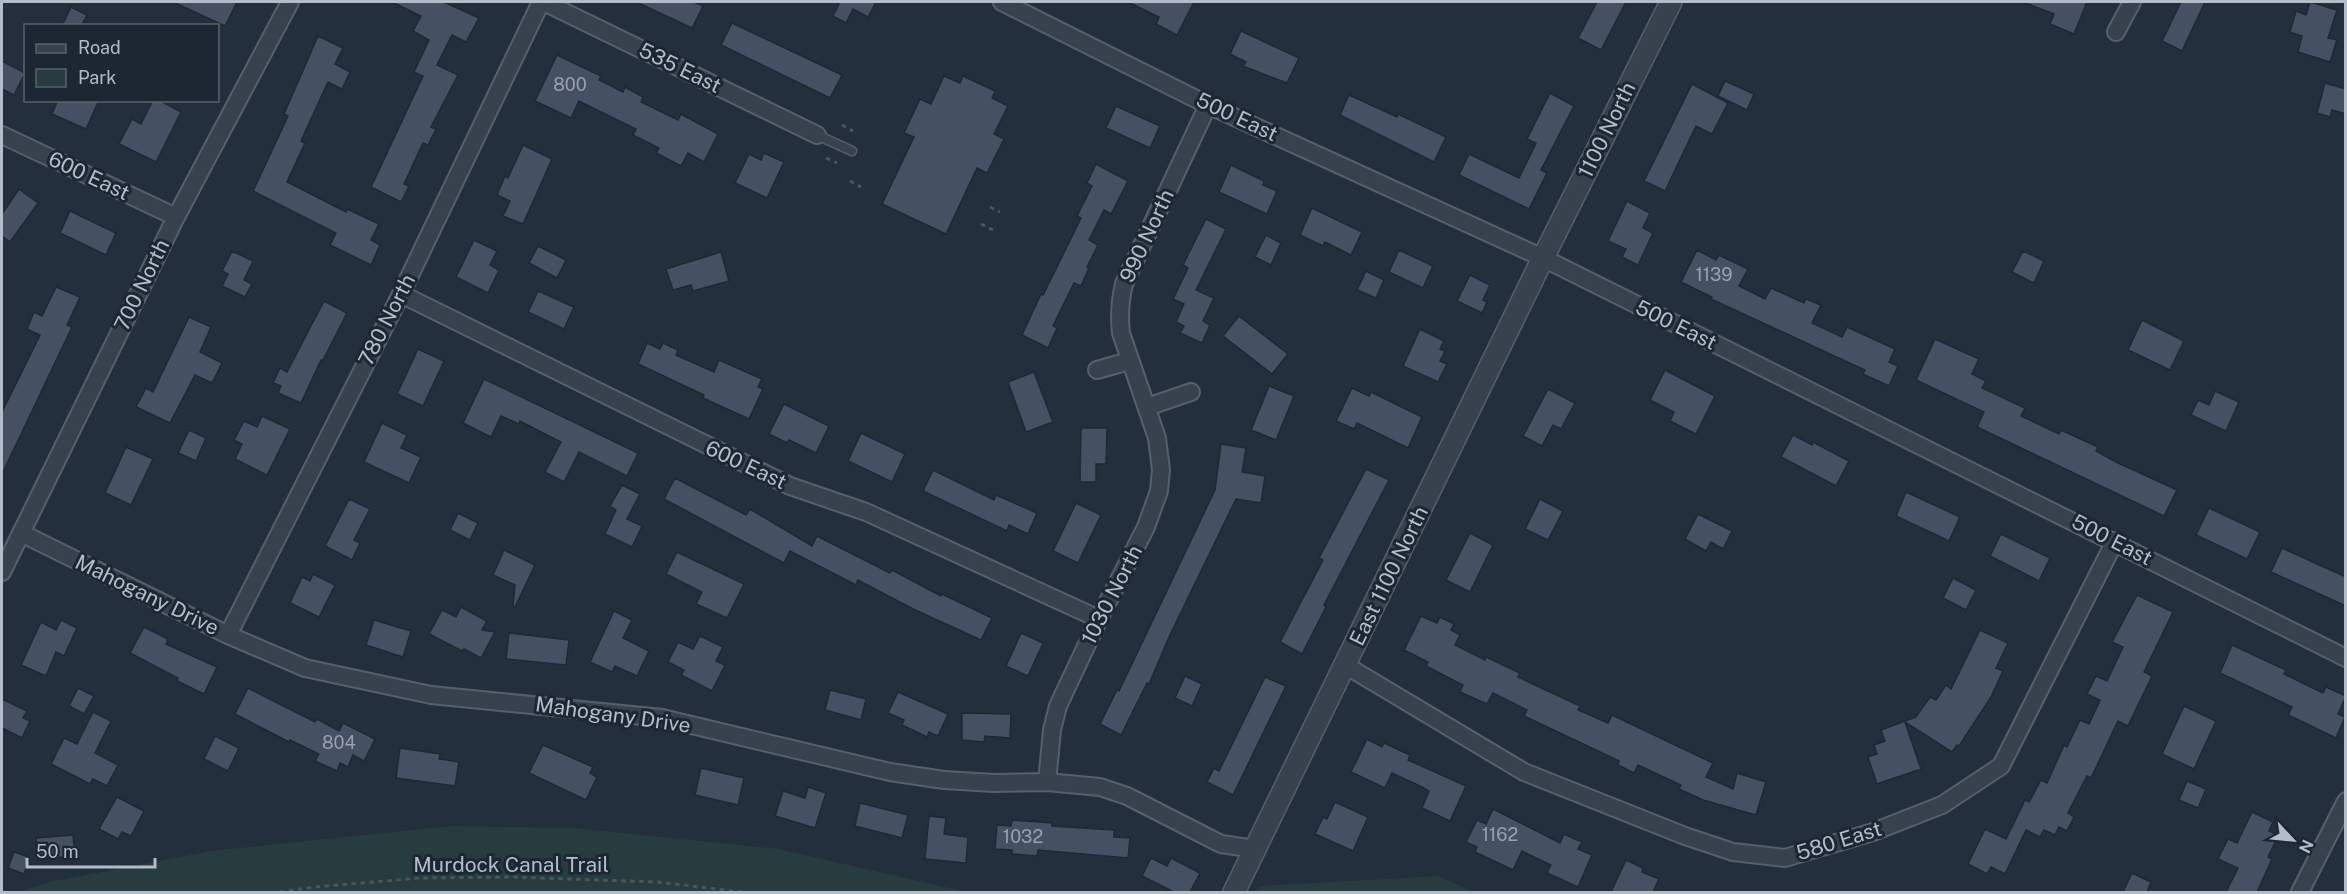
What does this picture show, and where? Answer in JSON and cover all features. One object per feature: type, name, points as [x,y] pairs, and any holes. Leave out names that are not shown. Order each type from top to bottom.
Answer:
[{"type":"street","name":"700 North","points":[[2,572],[176,217],[290,2]]},
{"type":"street","name":"535 East","points":[[542,2],[817,135]]},
{"type":"street","name":"780 North","points":[[228,635],[401,294],[542,2]]},
{"type":"street","name":"500 East","points":[[1002,2],[1208,105],[1543,258],[2346,657]]},
{"type":"street","name":"1100 North","points":[[1543,258],[1671,2]]},
{"type":"street","points":[[2116,32],[2132,2]]},
{"type":"street","name":"990 North","points":[[1147,407],[1129,361],[1119,316],[1124,284],[1208,105]]},
{"type":"street","name":"600 East","points":[[2,135],[176,217]]},
{"type":"street","name":"East 1100 North","points":[[1234,892],[1543,258]]},
{"type":"street","name":"600 East","points":[[401,294],[790,486],[866,512],[1099,619]]},
{"type":"street","points":[[1097,370],[1129,361]]},
{"type":"street","points":[[1147,407],[1191,392]]},
{"type":"street","name":"1030 North","points":[[1047,782],[1052,730],[1058,706],[1146,527],[1159,491],[1160,451],[1147,407]]},
{"type":"street","name":"Mahogany Drive","points":[[21,533],[228,635],[305,668],[431,695],[662,718],[890,772],[944,780],[994,783],[1047,782],[1100,787],[1127,796],[1221,844],[1255,849]]},
{"type":"street","name":"580 East","points":[[1345,665],[1524,772],[1685,836],[1733,852],[1785,858],[1873,832],[1942,805],[2001,766],[2115,541]]},
{"type":"street","points":[[2300,892],[2346,801]]},
{"type":"lane","points":[[817,135],[852,151]]},
{"type":"path","points":[[842,125],[853,131]]},
{"type":"path","points":[[826,158],[837,163]]},
{"type":"path","points":[[850,181],[861,187]]},
{"type":"path","points":[[990,207],[1000,212]]},
{"type":"path","points":[[981,224],[993,230]]},
{"type":"path","name":"Murdock Canal Trail","points":[[279,892],[420,878],[511,877],[658,882],[742,892]]},
{"type":"green space","points":[[451,826],[573,828],[778,849],[967,892],[17,892],[50,882],[211,851]]},
{"type":"green space","points":[[1438,876],[1474,892],[1255,892],[1259,886]]},
{"type":"building","points":[[173,2],[237,2],[225,26]]},
{"type":"building","points":[[392,2],[444,2],[479,18],[466,42],[452,35],[437,65],[458,75],[431,127],[436,129],[428,145],[423,143],[404,184],[409,186],[401,202],[371,187],[423,76],[414,72],[429,40],[413,31],[421,16]]},
{"type":"building","points":[[636,2],[694,2],[703,6],[692,28]]},
{"type":"building","points":[[840,2],[876,2],[868,17],[853,9],[846,23],[833,16]]},
{"type":"building","points":[[1128,2],[1194,2],[1177,35],[1156,24],[1159,17]]},
{"type":"building","points":[[1597,2],[1626,2],[1601,50],[1578,38]]},
{"type":"building","points":[[2023,2],[2087,2],[2074,34],[2050,24],[2054,14]]},
{"type":"building","points":[[2181,2],[2205,2],[2182,51],[2162,41]]},
{"type":"building","points":[[2310,2],[2337,10],[2328,38],[2337,40],[2330,62],[2298,52],[2302,36],[2290,32],[2296,11],[2306,15]]},
{"type":"building","points":[[71,7],[87,15],[82,24],[63,24]]},
{"type":"building","points":[[732,23],[842,75],[830,98],[721,45]]},
{"type":"building","points":[[1241,31],[1299,58],[1287,83],[1243,66],[1246,62],[1230,54]]},
{"type":"building","points":[[318,36],[343,48],[335,64],[350,72],[342,89],[328,82],[301,141],[305,143],[287,182],[346,212],[347,209],[379,224],[371,240],[380,245],[371,265],[330,245],[336,233],[253,191],[288,116],[284,114]]},
{"type":"building","points":[[557,55],[601,76],[599,80],[623,92],[625,87],[643,97],[641,102],[678,120],[681,114],[718,134],[704,162],[688,153],[681,166],[656,153],[659,148],[633,135],[636,129],[579,101],[571,118],[535,101]]},
{"type":"building","points":[[2,61],[24,72],[24,75],[14,95],[2,89]]},
{"type":"building","points":[[944,76],[960,83],[963,76],[995,91],[992,98],[1008,106],[994,134],[1004,139],[987,173],[977,168],[946,234],[882,204],[914,137],[904,133],[920,99],[931,104]]},
{"type":"building","points":[[1725,81],[1754,94],[1747,110],[1718,96]]},
{"type":"building","points":[[2325,83],[2346,89],[2346,114],[2332,110],[2330,117],[2317,113]]},
{"type":"building","points":[[1692,84],[1728,103],[1712,134],[1696,126],[1665,191],[1644,181]]},
{"type":"building","points":[[1550,93],[1574,106],[1541,170],[1547,173],[1529,209],[1459,175],[1469,154],[1519,178],[1536,143],[1527,139]]},
{"type":"building","points":[[1349,95],[1397,117],[1398,114],[1446,137],[1434,162],[1340,115]]},
{"type":"building","points":[[57,102],[98,102],[86,129],[52,114]]},
{"type":"building","points":[[152,102],[163,102],[181,112],[156,162],[119,144],[132,119],[141,124]]},
{"type":"building","points":[[1116,106],[1160,126],[1150,148],[1106,128]]},
{"type":"building","points":[[523,145],[552,159],[523,224],[503,216],[510,201],[497,195],[505,176],[508,178]]},
{"type":"building","points":[[764,153],[784,162],[767,198],[735,183],[749,154],[761,160]]},
{"type":"building","points":[[1096,164],[1128,181],[1111,214],[1104,210],[1089,240],[1098,245],[1081,286],[1074,283],[1053,326],[1057,328],[1048,348],[1022,335],[1081,218],[1077,216],[1092,186],[1087,183]]},
{"type":"building","points":[[1231,165],[1264,181],[1263,185],[1277,191],[1267,214],[1219,192]]},
{"type":"building","points":[[19,189],[38,203],[10,242],[2,236],[2,214]]},
{"type":"building","points":[[1627,201],[1650,213],[1643,228],[1653,233],[1638,265],[1622,257],[1626,249],[1608,241]]},
{"type":"building","points":[[1312,208],[1362,232],[1351,255],[1325,242],[1323,246],[1300,235]]},
{"type":"building","points":[[70,211],[116,233],[106,255],[60,233]]},
{"type":"building","points":[[1206,219],[1226,229],[1196,290],[1214,298],[1203,321],[1210,325],[1202,343],[1180,333],[1184,326],[1176,322],[1184,304],[1173,299],[1188,268],[1183,265]]},
{"type":"building","points":[[1266,235],[1281,243],[1271,265],[1255,257]]},
{"type":"building","points":[[474,240],[497,251],[490,265],[499,270],[488,293],[456,277]]},
{"type":"building","points":[[538,246],[566,260],[557,278],[529,263]]},
{"type":"building","points":[[1399,250],[1433,266],[1423,288],[1389,272]]},
{"type":"building","points":[[1697,250],[1716,260],[1719,255],[1748,269],[1739,286],[1765,299],[1771,288],[1804,303],[1806,299],[1821,305],[1812,323],[1842,337],[1847,327],[1895,349],[1889,362],[1898,366],[1889,386],[1863,374],[1865,370],[1711,299],[1712,297],[1681,282]]},
{"type":"building","points":[[232,251],[253,261],[244,280],[252,284],[245,297],[222,286],[228,274],[222,271]]},
{"type":"building","points":[[2023,251],[2044,261],[2034,283],[2012,272]]},
{"type":"building","points":[[721,252],[729,281],[693,291],[691,285],[673,290],[666,269]]},
{"type":"building","points":[[1366,271],[1384,280],[1376,298],[1357,290]]},
{"type":"building","points":[[1470,275],[1490,285],[1483,300],[1487,302],[1482,313],[1457,301]]},
{"type":"building","points":[[56,287],[80,297],[67,325],[72,327],[2,474],[2,412],[40,335],[27,329],[34,312],[42,316]]},
{"type":"building","points":[[538,291],[574,307],[564,329],[528,312]]},
{"type":"building","points":[[324,301],[347,313],[301,403],[278,393],[281,386],[273,383],[280,368],[287,372]]},
{"type":"building","points":[[1239,316],[1288,354],[1272,374],[1223,336]]},
{"type":"building","points":[[189,317],[211,327],[200,352],[222,363],[212,383],[195,375],[170,423],[136,407],[146,388],[153,392]]},
{"type":"building","points":[[2142,320],[2184,341],[2170,370],[2128,350]]},
{"type":"building","points":[[1420,329],[1444,341],[1440,349],[1445,351],[1440,361],[1447,364],[1438,382],[1403,366]]},
{"type":"building","points":[[1935,339],[1979,359],[1972,374],[1986,381],[1982,388],[2025,408],[2021,416],[2059,434],[2061,430],[2098,447],[2096,451],[2116,462],[2177,490],[2164,516],[1977,427],[1984,412],[1916,380]]},
{"type":"building","points":[[647,343],[660,349],[663,343],[678,350],[676,355],[714,372],[719,360],[762,379],[758,387],[763,389],[749,419],[638,364]]},
{"type":"building","points":[[418,349],[444,361],[423,406],[397,394]]},
{"type":"building","points":[[1665,370],[1715,396],[1696,434],[1670,421],[1674,412],[1650,400]]},
{"type":"building","points":[[1034,372],[1053,422],[1026,432],[1008,382]]},
{"type":"building","points":[[484,379],[638,453],[627,476],[579,452],[564,482],[545,472],[561,442],[520,421],[519,424],[501,416],[491,437],[463,423]]},
{"type":"building","points":[[1269,386],[1294,396],[1276,440],[1251,430]]},
{"type":"building","points":[[1352,388],[1369,396],[1371,392],[1422,417],[1408,448],[1357,423],[1354,429],[1336,421]]},
{"type":"building","points":[[1548,389],[1575,403],[1561,429],[1553,425],[1542,446],[1523,436]]},
{"type":"building","points":[[2215,391],[2239,402],[2226,431],[2191,415],[2198,400],[2209,405]]},
{"type":"building","points":[[784,404],[829,426],[816,453],[789,440],[787,443],[769,434]]},
{"type":"building","points":[[262,416],[290,429],[267,475],[235,459],[242,444],[234,440],[244,421],[257,427]]},
{"type":"building","points":[[382,423],[407,435],[401,448],[421,457],[409,483],[364,462]]},
{"type":"building","points":[[1081,428],[1107,428],[1106,464],[1096,464],[1096,482],[1080,482]]},
{"type":"building","points":[[189,430],[206,438],[196,461],[178,453]]},
{"type":"building","points":[[861,433],[905,454],[892,482],[848,461]]},
{"type":"building","points":[[1793,435],[1812,445],[1813,442],[1849,461],[1836,486],[1781,457]]},
{"type":"building","points":[[1221,444],[1246,448],[1242,472],[1265,476],[1261,503],[1236,499],[1169,637],[1149,684],[1147,683],[1121,735],[1100,724],[1117,690],[1119,691],[1215,490]]},
{"type":"building","points":[[126,447],[153,459],[131,505],[105,493]]},
{"type":"building","points":[[1366,469],[1389,480],[1324,605],[1326,607],[1302,654],[1280,642],[1323,560],[1319,558]]},
{"type":"building","points":[[933,470],[994,500],[996,495],[1037,513],[1028,534],[1009,525],[1007,531],[923,491]]},
{"type":"building","points":[[675,478],[746,515],[750,509],[812,546],[817,536],[890,573],[892,570],[941,596],[942,594],[992,618],[981,640],[913,609],[858,580],[856,585],[790,551],[784,563],[664,499]]},
{"type":"building","points":[[622,485],[640,494],[627,519],[642,526],[632,547],[605,534],[616,510],[610,506]]},
{"type":"building","points":[[1906,492],[1960,517],[1949,541],[1896,516]]},
{"type":"building","points":[[349,499],[370,509],[354,540],[360,543],[352,560],[325,546]]},
{"type":"building","points":[[1540,499],[1563,511],[1548,540],[1525,529]]},
{"type":"building","points":[[1076,503],[1101,515],[1078,563],[1053,551]]},
{"type":"building","points":[[2209,508],[2260,532],[2247,559],[2196,535]]},
{"type":"building","points":[[458,513],[478,523],[470,540],[450,530]]},
{"type":"building","points":[[1698,514],[1732,531],[1723,549],[1711,542],[1706,551],[1685,539]]},
{"type":"building","points":[[1470,533],[1493,545],[1470,592],[1446,580]]},
{"type":"building","points":[[2001,534],[2050,558],[2039,581],[1990,556]]},
{"type":"building","points":[[2282,548],[2346,577],[2346,606],[2271,572]]},
{"type":"building","points":[[504,550],[535,565],[515,607],[513,606],[515,585],[493,575]]},
{"type":"building","points":[[677,552],[744,584],[727,618],[696,604],[702,592],[666,574]]},
{"type":"building","points":[[313,574],[335,585],[319,617],[290,603],[302,577],[310,581]]},
{"type":"building","points":[[1953,578],[1976,590],[1966,610],[1943,598]]},
{"type":"building","points":[[2137,595],[2173,612],[2144,672],[2152,676],[2128,726],[2118,721],[2091,778],[2087,776],[2068,813],[2074,817],[2067,831],[2059,827],[2055,835],[2044,830],[2040,837],[2026,830],[2005,874],[1991,867],[1987,874],[1968,864],[1985,829],[2006,839],[2025,800],[2029,802],[2041,780],[2047,783],[2064,745],[2067,747],[2080,720],[2089,724],[2100,700],[2087,694],[2096,676],[2107,681],[2123,647],[2112,642]]},
{"type":"building","points":[[461,607],[487,621],[482,630],[495,632],[481,658],[429,634],[442,610],[456,617]]},
{"type":"building","points":[[614,611],[632,620],[623,638],[649,651],[637,676],[615,666],[612,672],[590,662]]},
{"type":"building","points":[[1421,616],[1437,623],[1440,617],[1454,624],[1451,630],[1460,635],[1455,645],[1485,660],[1486,657],[1520,673],[1518,677],[1580,706],[1578,710],[1608,723],[1612,715],[1713,763],[1706,777],[1733,789],[1737,773],[1766,782],[1756,815],[1703,800],[1679,789],[1681,785],[1638,765],[1634,773],[1618,765],[1619,761],[1524,716],[1527,710],[1493,693],[1487,704],[1460,692],[1463,685],[1426,666],[1428,662],[1404,650]]},
{"type":"building","points":[[61,620],[77,628],[64,656],[56,652],[46,676],[21,665],[41,622],[56,630]]},
{"type":"building","points":[[374,620],[411,631],[403,657],[366,645]]},
{"type":"building","points":[[144,627],[168,639],[166,644],[217,667],[204,694],[130,653]]},
{"type":"building","points":[[1980,630],[2008,643],[1996,668],[2003,671],[1991,697],[1959,746],[1957,745],[1952,752],[1905,722],[1921,769],[1877,784],[1868,757],[1877,754],[1874,745],[1885,741],[1881,730],[1916,717],[1930,697],[1936,700],[1946,685],[1951,689]]},
{"type":"building","points":[[509,633],[569,640],[566,665],[506,659]]},
{"type":"building","points":[[1021,633],[1043,643],[1028,676],[1006,666]]},
{"type":"building","points":[[700,636],[723,647],[716,661],[725,665],[712,691],[681,675],[684,670],[668,662],[678,642],[693,649]]},
{"type":"building","points":[[2232,645],[2286,670],[2284,674],[2323,693],[2326,687],[2346,696],[2338,714],[2345,717],[2336,738],[2288,715],[2292,707],[2220,673]]},
{"type":"building","points":[[1185,676],[1202,684],[1192,706],[1175,698]]},
{"type":"building","points":[[1265,677],[1286,686],[1233,795],[1207,782],[1214,768],[1219,771]]},
{"type":"building","points":[[78,688],[94,696],[84,714],[69,706]]},
{"type":"building","points":[[248,688],[315,722],[317,719],[339,731],[343,723],[375,739],[364,761],[353,755],[348,767],[340,763],[337,771],[315,761],[319,754],[290,740],[289,742],[235,714]]},
{"type":"building","points":[[830,690],[866,699],[861,720],[825,710]]},
{"type":"building","points":[[898,692],[948,714],[938,736],[929,732],[927,737],[902,725],[904,720],[888,713]]},
{"type":"building","points":[[2,699],[27,711],[23,718],[30,721],[22,738],[2,728]]},
{"type":"building","points":[[2184,706],[2216,721],[2194,769],[2162,754]]},
{"type":"building","points":[[93,712],[111,721],[95,753],[118,765],[107,786],[93,779],[90,784],[51,764],[64,738],[77,744]]},
{"type":"building","points":[[962,713],[1011,714],[1010,738],[985,736],[984,742],[962,740]]},
{"type":"building","points":[[215,736],[239,748],[228,771],[204,759]]},
{"type":"building","points":[[1367,739],[1382,747],[1384,743],[1410,755],[1408,760],[1466,786],[1450,821],[1422,808],[1429,791],[1422,787],[1392,773],[1385,788],[1351,772]]},
{"type":"building","points":[[543,745],[593,767],[590,773],[597,777],[586,800],[529,773]]},
{"type":"building","points":[[400,748],[440,754],[439,759],[459,762],[455,786],[396,778]]},
{"type":"building","points":[[701,768],[744,778],[738,805],[695,795]]},
{"type":"building","points":[[2187,781],[2206,789],[2198,808],[2179,800]]},
{"type":"building","points":[[808,787],[826,793],[815,828],[775,816],[783,791],[805,798]]},
{"type":"building","points":[[117,797],[144,811],[131,836],[122,832],[118,839],[99,829]]},
{"type":"building","points":[[1335,802],[1368,817],[1353,851],[1315,834],[1323,817],[1327,819]]},
{"type":"building","points":[[860,803],[908,815],[902,838],[855,826]]},
{"type":"building","points":[[1493,809],[1560,843],[1564,834],[1582,842],[1578,849],[1592,855],[1578,887],[1547,873],[1551,865],[1522,851],[1513,870],[1475,852],[1477,847],[1466,842],[1477,820],[1486,824]]},
{"type":"building","points":[[2252,812],[2273,822],[2269,831],[2279,835],[2268,857],[2272,859],[2257,892],[2226,892],[2238,868],[2218,859],[2228,839],[2237,843]]},
{"type":"building","points":[[929,816],[946,818],[944,834],[968,837],[966,863],[925,859]]},
{"type":"building","points":[[1012,820],[1052,823],[1052,826],[1114,830],[1114,837],[1130,838],[1128,858],[1038,850],[1037,856],[1012,854],[1012,850],[995,849],[997,825],[1011,826]]},
{"type":"building","points":[[73,835],[75,856],[38,859],[36,838]]},
{"type":"building","points":[[14,852],[29,857],[24,874],[8,868]]},
{"type":"building","points":[[1151,858],[1167,866],[1171,858],[1200,873],[1190,892],[1174,892],[1142,876]]},
{"type":"building","points":[[1626,860],[1643,868],[1642,872],[1659,879],[1653,892],[1611,892]]},
{"type":"building","points":[[2132,873],[2151,882],[2147,892],[2123,892]]}]
